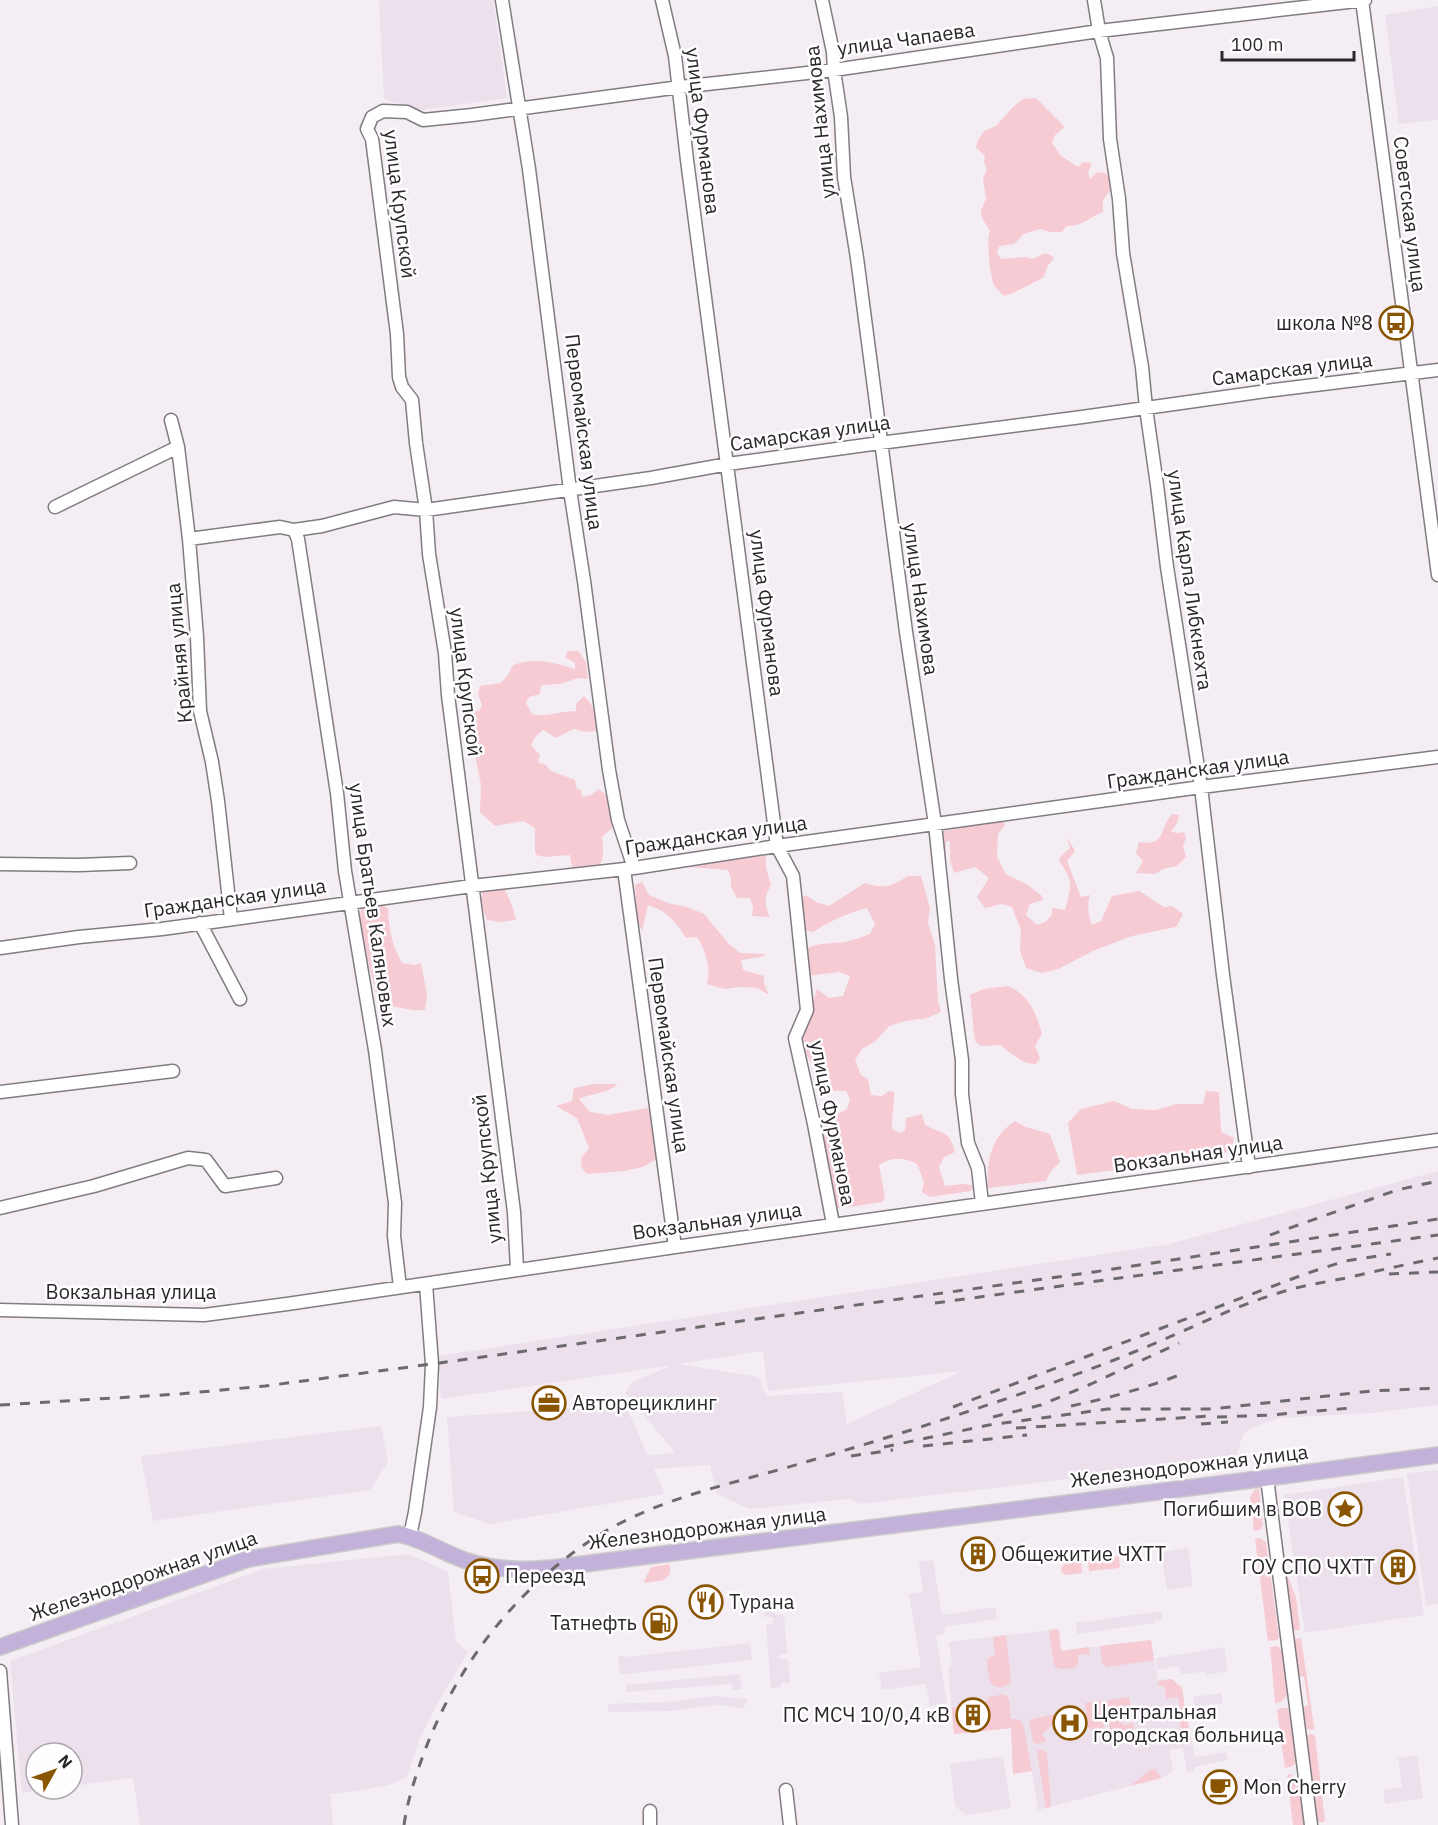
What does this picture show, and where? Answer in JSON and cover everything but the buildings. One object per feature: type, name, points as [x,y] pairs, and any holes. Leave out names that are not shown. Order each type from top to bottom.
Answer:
[{"type":"main road","name":"Железнодорожная улица","points":[[0,1647],[248,1559],[383,1536],[398,1534],[410,1536],[463,1560],[485,1566],[526,1570],[596,1563],[1438,1455]]},
{"type":"street","name":"Первомайская улица","points":[[502,0],[529,169],[609,770],[629,868],[675,1246]]},
{"type":"street","name":"улица Фурманова","points":[[662,0],[680,87],[687,160],[777,846],[793,876],[807,1010],[795,1038],[814,1124],[832,1224]]},
{"type":"street","name":"улица Нахимова","points":[[822,0],[833,52],[842,117],[844,177],[934,824],[962,1060],[963,1104],[968,1143],[978,1168],[982,1203]]},
{"type":"street","name":"улица Карла Либкнехта","points":[[1094,0],[1099,31],[1107,58],[1110,139],[1119,199],[1123,253],[1142,367],[1167,567],[1202,787],[1222,964],[1249,1167]]},
{"type":"street","name":"улица Чапаева","points":[[383,111],[407,112],[423,120],[472,115],[680,87],[834,70],[1099,31],[1363,0]]},
{"type":"street","name":"Советская улица","points":[[1363,0],[1438,575]]},
{"type":"street","name":"улица Крупской","points":[[383,111],[372,117],[367,129],[372,139],[397,334],[399,377],[402,387],[412,400],[426,510],[429,554],[445,653],[448,695],[514,1212],[518,1269]]},
{"type":"street","name":"Самарская улица","points":[[189,539],[280,527],[294,530],[350,520],[394,507],[426,510],[651,478],[728,464],[1438,370]]},
{"type":"street","name":"Крайняя улица","points":[[171,420],[178,447],[189,539],[200,711],[218,801],[231,919]]},
{"type":"street","points":[[55,507],[178,447]]},
{"type":"street","name":"улица Братьев Каляновых","points":[[294,530],[298,539],[337,793],[345,871],[381,1097],[394,1203],[394,1236],[400,1287]]},
{"type":"street","name":"Гражданская улица","points":[[0,948],[231,919],[351,901],[629,868],[1202,787],[1438,757]]},
{"type":"street","points":[[0,864],[130,863]]},
{"type":"street","points":[[200,923],[240,999]]},
{"type":"street","points":[[0,1092],[173,1071]]},
{"type":"street","name":"Вокзальная улица","points":[[0,1310],[204,1315],[675,1246],[1438,1140]]},
{"type":"street","points":[[0,1208],[94,1186],[188,1158],[206,1160],[225,1186],[276,1178]]},
{"type":"street","points":[[410,1536],[430,1407],[432,1364],[426,1284]]},
{"type":"street","points":[[1266,1478],[1311,1825]]},
{"type":"street","points":[[0,1671],[12,1825]]},
{"type":"street","points":[[786,1790],[790,1825]]},
{"type":"street","points":[[650,1811],[650,1825]]},
{"type":"shaded area","points":[[379,0],[493,0],[507,98],[422,110],[384,99]]},
{"type":"shaded area","points":[[1438,6],[1438,120],[1399,124],[1385,15]]},
{"type":"shaded area","points":[[1036,98],[1065,127],[1055,135],[1052,143],[1061,156],[1078,167],[1083,162],[1092,163],[1088,173],[1090,179],[1097,172],[1105,173],[1110,178],[1112,188],[1103,200],[1103,212],[1086,221],[1066,226],[1062,232],[1040,229],[1024,234],[1014,244],[999,246],[997,253],[1001,259],[1025,257],[1033,259],[1044,254],[1049,254],[1054,258],[1047,267],[1044,277],[1004,296],[995,286],[991,274],[988,249],[990,231],[981,216],[986,199],[983,178],[987,170],[984,162],[985,156],[976,147],[984,131],[996,126],[1013,107],[1023,99]]},
{"type":"shaded area","points":[[568,651],[578,651],[586,662],[588,679],[578,678],[560,684],[541,685],[540,694],[529,697],[526,703],[532,714],[548,715],[576,711],[576,704],[584,696],[594,712],[596,731],[586,732],[574,729],[556,738],[543,730],[531,745],[540,755],[538,763],[545,764],[551,771],[575,780],[582,797],[591,795],[599,789],[607,796],[613,823],[611,829],[602,837],[601,863],[599,866],[585,870],[572,867],[570,855],[545,857],[536,855],[535,828],[523,821],[495,826],[480,812],[481,785],[467,715],[471,710],[479,711],[482,705],[478,695],[480,686],[501,683],[513,665],[529,661],[544,661],[575,669],[575,663],[565,657]]},
{"type":"shaded area","points":[[1172,814],[1179,815],[1171,832],[1184,832],[1186,838],[1183,846],[1186,857],[1177,866],[1163,869],[1155,874],[1136,873],[1143,861],[1136,853],[1139,842],[1148,843],[1158,839]]},
{"type":"shaded area","points":[[1003,820],[1005,825],[998,834],[997,857],[1006,874],[1028,885],[1042,896],[1043,900],[1030,904],[1026,915],[1037,925],[1045,922],[1052,915],[1052,908],[1065,910],[1070,880],[1059,861],[1070,848],[1067,837],[1075,851],[1067,861],[1081,897],[1090,895],[1088,910],[1092,925],[1101,921],[1112,896],[1139,891],[1164,907],[1172,906],[1183,914],[1176,927],[1132,936],[1093,951],[1058,969],[1042,973],[1026,968],[1020,951],[1021,930],[1012,907],[1002,904],[985,908],[977,897],[989,878],[975,867],[954,873],[950,861],[950,841],[946,842],[945,863],[940,832]]},
{"type":"shaded area","points":[[766,856],[766,868],[771,885],[767,893],[766,904],[770,917],[752,916],[753,907],[750,898],[737,898],[731,887],[728,870],[689,867]]},
{"type":"shaded area","points":[[908,876],[921,876],[930,908],[928,923],[935,945],[938,1000],[941,1012],[927,1018],[889,1026],[876,1041],[862,1049],[855,1060],[861,1075],[868,1079],[871,1095],[882,1096],[889,1091],[894,1092],[892,1129],[900,1133],[905,1130],[906,1118],[922,1114],[925,1125],[948,1136],[955,1152],[944,1157],[939,1167],[945,1186],[974,1185],[971,1191],[930,1197],[922,1192],[924,1182],[917,1164],[907,1160],[893,1159],[879,1165],[885,1198],[882,1202],[835,1208],[821,1140],[825,1135],[824,1122],[847,1109],[850,1099],[846,1091],[826,1090],[804,1050],[803,1034],[817,989],[829,998],[843,996],[850,976],[839,972],[807,976],[806,949],[815,945],[845,942],[870,934],[875,924],[867,908],[839,918],[813,932],[802,930],[800,899],[806,895],[816,902],[829,906],[865,883],[887,886]]},
{"type":"shaded area","points":[[642,882],[649,895],[704,914],[729,944],[740,953],[767,954],[741,960],[743,970],[764,976],[769,995],[757,988],[725,989],[707,984],[707,960],[697,937],[686,938],[674,922],[660,910],[648,905],[642,931],[638,922],[635,885]]},
{"type":"shaded area","points":[[494,887],[504,887],[516,920],[500,922],[487,920],[480,902],[483,892]]},
{"type":"shaded area","points":[[381,903],[388,909],[392,937],[402,963],[415,965],[421,963],[427,995],[425,1010],[379,1004],[359,928],[361,908]]},
{"type":"shaded area","points":[[1008,986],[1027,1000],[1042,1033],[1035,1046],[1040,1058],[1036,1064],[1022,1061],[1000,1045],[981,1046],[975,1041],[970,995],[983,989]]},
{"type":"shaded area","points":[[594,1084],[618,1084],[609,1090],[579,1099],[590,1112],[608,1115],[647,1108],[649,1110],[654,1131],[656,1159],[643,1167],[624,1171],[587,1174],[582,1168],[581,1158],[589,1148],[577,1118],[556,1106],[572,1101],[574,1088]]},
{"type":"shaded area","points":[[1206,1091],[1219,1092],[1221,1132],[1234,1138],[1231,1151],[1208,1158],[1077,1175],[1068,1123],[1081,1109],[1114,1101],[1132,1109],[1156,1110],[1176,1104],[1203,1104]]},
{"type":"shaded area","points":[[1015,1121],[1050,1134],[1060,1162],[1051,1171],[1046,1181],[988,1188],[988,1168],[995,1142]]},
{"type":"shaded area","points":[[1438,1171],[1438,1405],[1372,1413],[1279,1418],[1248,1430],[1243,1435],[1235,1459],[860,1504],[848,1499],[749,1509],[717,1494],[710,1465],[654,1469],[665,1494],[489,1524],[454,1512],[447,1417],[625,1404],[648,1456],[675,1452],[625,1393],[633,1382],[673,1365],[441,1399],[438,1356],[1169,1244]],"holes":[[[763,1351],[768,1391],[962,1371],[847,1424],[842,1392],[766,1396],[759,1377],[678,1364]]]},
{"type":"shaded area","points":[[381,1426],[388,1462],[370,1490],[153,1521],[141,1456]]},
{"type":"shaded area","points":[[1438,1470],[1438,1604],[1426,1605],[1407,1473]]},
{"type":"shaded area","points":[[1403,1477],[1424,1615],[1305,1633],[1284,1495]]},
{"type":"shaded area","points":[[1255,1489],[1259,1489],[1263,1525],[1260,1530],[1254,1531],[1250,1497]]},
{"type":"shaded area","points":[[1279,1530],[1281,1530],[1288,1577],[1296,1597],[1300,1630],[1293,1631],[1291,1628]]},
{"type":"shaded area","points":[[1260,1538],[1266,1542],[1279,1637],[1277,1640],[1268,1641],[1255,1539]]},
{"type":"shaded area","points":[[1188,1548],[1193,1586],[1167,1590],[1161,1552]]},
{"type":"shaded area","points":[[409,1554],[448,1572],[456,1641],[468,1652],[420,1738],[407,1777],[388,1785],[330,1794],[333,1825],[140,1825],[133,1778],[84,1784],[84,1741],[24,1741],[24,1793],[22,1793],[10,1661],[263,1569]]},
{"type":"shaded area","points":[[1119,1556],[1120,1568],[1089,1571],[1088,1560]]},
{"type":"shaded area","points":[[933,1560],[942,1615],[995,1607],[997,1619],[945,1627],[945,1634],[936,1636],[947,1703],[930,1706],[926,1684],[882,1690],[879,1673],[921,1667],[909,1594],[923,1592],[919,1562]]},
{"type":"shaded area","points":[[1081,1561],[1082,1573],[1065,1575],[1061,1571],[1066,1563]]},
{"type":"shaded area","points":[[669,1564],[670,1574],[664,1580],[645,1583],[651,1567]]},
{"type":"shaded area","points":[[780,1596],[781,1610],[775,1610],[775,1615],[784,1615],[787,1654],[779,1655],[779,1659],[788,1659],[790,1683],[781,1683],[781,1687],[771,1688],[766,1624],[773,1624],[773,1617],[765,1617],[763,1598]]},
{"type":"shaded area","points":[[1161,1611],[1163,1619],[1155,1620],[1155,1623],[1077,1634],[1076,1623]]},
{"type":"shaded area","name":"Центральная городская больница","points":[[1059,1629],[1061,1651],[1151,1640],[1158,1680],[1172,1679],[1182,1688],[1195,1757],[1226,1752],[1228,1760],[1194,1767],[1194,1770],[1187,1772],[1183,1748],[1169,1750],[1173,1771],[1164,1777],[1038,1810],[1032,1771],[1013,1774],[1011,1728],[954,1734],[948,1669],[952,1664],[949,1642]]},
{"type":"shaded area","points":[[1059,1629],[1061,1651],[1089,1647],[1090,1654],[1078,1655],[1078,1665],[1075,1668],[1059,1669],[1054,1665],[1049,1630]]},
{"type":"shaded area","points":[[1006,1635],[1011,1683],[998,1687],[990,1681],[987,1661],[995,1655],[993,1637]]},
{"type":"shaded area","points":[[1301,1638],[1313,1730],[1303,1728],[1300,1709],[1308,1705],[1304,1677],[1296,1674],[1292,1641]]},
{"type":"shaded area","points":[[1151,1640],[1154,1660],[1107,1667],[1102,1663],[1100,1646]]},
{"type":"shaded area","points":[[750,1643],[752,1660],[620,1675],[618,1656]]},
{"type":"shaded area","points":[[1224,1647],[1228,1671],[1206,1675],[1205,1671],[1181,1675],[1179,1666],[1157,1670],[1156,1658]]},
{"type":"shaded area","points":[[1270,1647],[1279,1647],[1282,1652],[1287,1696],[1281,1702],[1275,1703]]},
{"type":"shaded area","points":[[740,1674],[742,1689],[733,1690],[732,1684],[627,1692],[626,1685]]},
{"type":"shaded area","points":[[1172,1679],[1182,1688],[1186,1713],[1181,1713],[1178,1697],[1166,1699],[1165,1687],[1158,1685],[1158,1681]]},
{"type":"shaded area","points":[[1221,1693],[1223,1703],[1195,1707],[1193,1697]]},
{"type":"shaded area","points":[[1004,1694],[1009,1699],[1011,1719],[1018,1719],[1023,1724],[1032,1771],[1013,1774],[1011,1728],[954,1734],[952,1708],[984,1705],[989,1697]]},
{"type":"shaded area","points":[[713,1696],[747,1699],[744,1708],[717,1705],[671,1711],[608,1712],[608,1704],[667,1702]]},
{"type":"shaded area","points":[[1129,1697],[1131,1708],[1111,1711],[1107,1707],[1106,1701]]},
{"type":"shaded area","points":[[1101,1701],[1104,1727],[1093,1731],[1088,1728],[1085,1703]]},
{"type":"shaded area","points":[[1287,1708],[1289,1711],[1296,1760],[1295,1764],[1285,1768],[1277,1710]]},
{"type":"shaded area","points":[[1060,1713],[1061,1717],[1042,1734],[1045,1742],[1036,1744],[1033,1742],[1029,1720]]},
{"type":"shaded area","points":[[1111,1717],[1121,1719],[1123,1725],[1133,1723],[1135,1740],[1112,1743],[1109,1724]]},
{"type":"shaded area","points":[[1187,1719],[1191,1739],[1182,1741],[1180,1720]]},
{"type":"shaded area","points":[[1311,1734],[1315,1735],[1325,1821],[1323,1822],[1316,1822],[1305,1739]]},
{"type":"shaded area","points":[[1044,1750],[1047,1754],[1051,1807],[1046,1808],[1037,1752]]},
{"type":"shaded area","points":[[1417,1755],[1423,1798],[1385,1804],[1383,1790],[1402,1787],[1398,1758]]},
{"type":"shaded area","points":[[1003,1756],[1011,1808],[966,1815],[955,1806],[950,1764]]},
{"type":"shaded area","points":[[1150,1770],[1156,1770],[1162,1778],[1130,1786]]},
{"type":"shaded area","points":[[1291,1774],[1298,1780],[1304,1825],[1293,1825],[1287,1775]]},
{"type":"shaded area","points":[[1278,1778],[1279,1787],[1247,1791],[1246,1783]]},
{"type":"railway","points":[[1270,1235],[1397,1190],[1438,1181]]},
{"type":"railway","points":[[0,1405],[179,1394],[265,1386],[1094,1272],[1438,1219]]},
{"type":"railway","points":[[935,1303],[1438,1235]]},
{"type":"railway","points":[[953,1407],[1305,1274],[1345,1261],[1391,1254]]},
{"type":"railway","points":[[404,1825],[413,1787],[432,1732],[464,1671],[483,1643],[528,1591],[553,1568],[603,1532],[676,1500],[883,1439],[1064,1379],[1266,1297],[1300,1287],[1438,1258]]},
{"type":"railway","points":[[1389,1274],[1438,1272]]},
{"type":"railway","points":[[993,1417],[1041,1405],[1179,1343]]},
{"type":"railway","points":[[1071,1406],[1155,1384],[1182,1374]]},
{"type":"railway","points":[[884,1447],[989,1425],[1108,1409],[1212,1409],[1371,1391],[1438,1388]]},
{"type":"railway","points":[[1217,1417],[1351,1408]]},
{"type":"railway","points":[[1016,1428],[1211,1416]]},
{"type":"railway","points":[[1201,1424],[1228,1422]]},
{"type":"railway","points":[[923,1446],[1027,1435]]},
{"type":"railway","points":[[851,1456],[893,1450]]},
{"type":"place","name":"школа №8","points":[[1396,323]]},
{"type":"place","name":"Авторециклинг","points":[[549,1403]]},
{"type":"place","name":"Погибшим в ВОВ","points":[[1345,1509]]},
{"type":"place","name":"Общежитие ЧХТТ","points":[[978,1554]]},
{"type":"place","name":"ГОУ СПО ЧХТТ","points":[[1398,1567]]},
{"type":"place","name":"Переезд","points":[[482,1576]]},
{"type":"place","name":"Турана","points":[[706,1602]]},
{"type":"place","name":"Татнефть","points":[[660,1623]]},
{"type":"place","name":"ПС МСЧ 10/0,4 кВ","points":[[973,1715]]},
{"type":"place","name":"Центральная городская больница","points":[[1070,1723]]},
{"type":"place","name":"Mon Cherry","points":[[1220,1787]]}]
